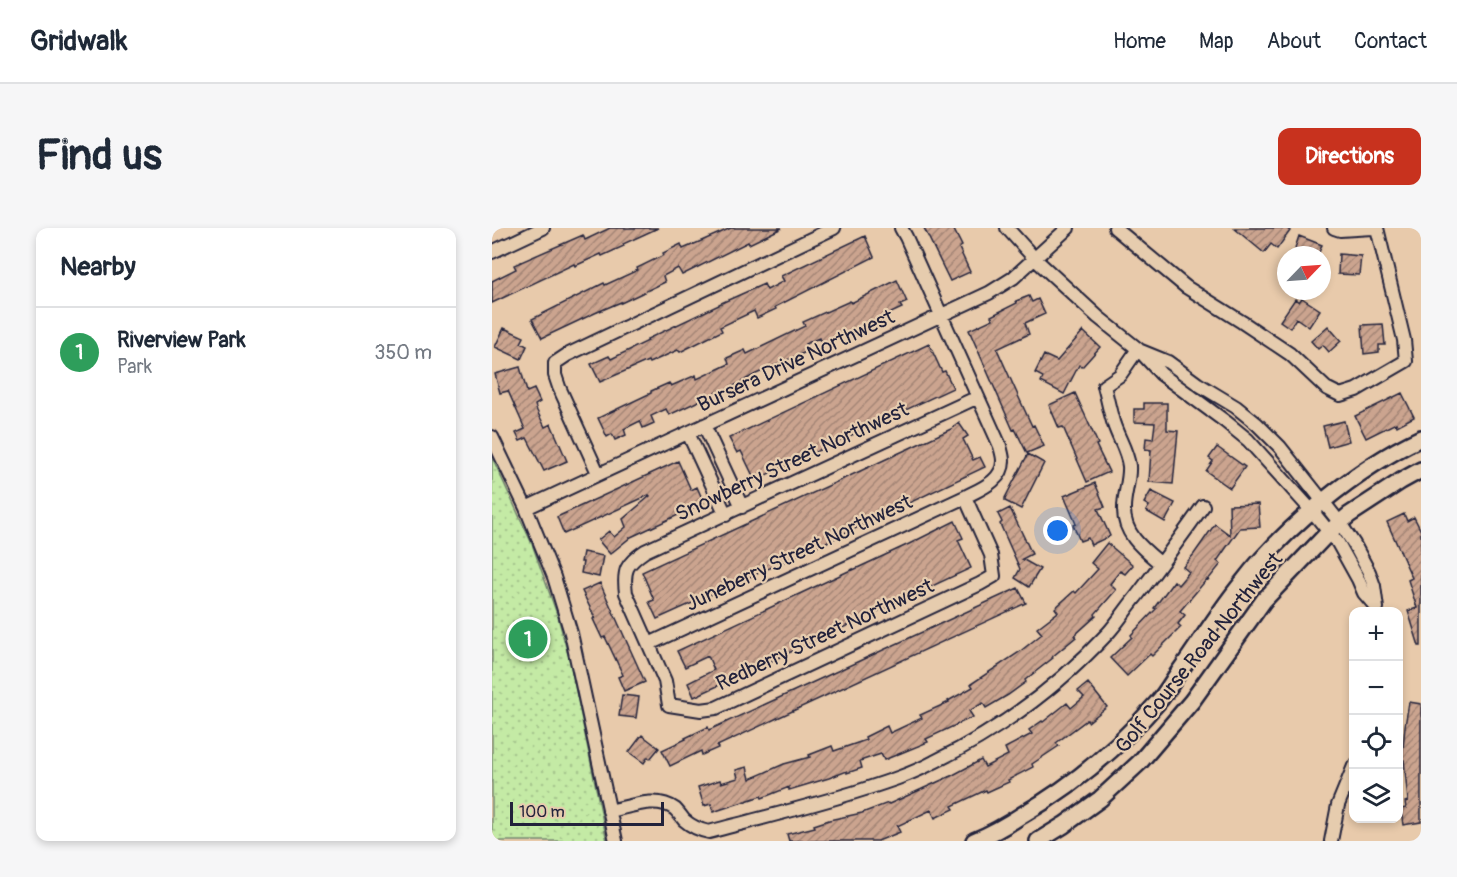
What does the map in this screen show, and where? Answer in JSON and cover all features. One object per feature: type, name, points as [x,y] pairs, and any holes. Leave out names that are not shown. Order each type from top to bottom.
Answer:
[{"type":"main road","name":"Golf Course Road Northwest","points":[[974,841],[990,835],[1084,775],[1159,701],[1242,582],[1278,543],[1317,506],[1354,478],[1421,438]]},
{"type":"main road","name":"Golf Course Road Northwest","points":[[1038,841],[1100,799],[1140,762],[1192,701],[1264,600],[1334,527],[1421,470]]},
{"type":"street","points":[[492,252],[543,228]]},
{"type":"street","points":[[598,473],[559,387],[555,375],[555,363],[567,355],[834,228]]},
{"type":"street","points":[[901,228],[978,397]]},
{"type":"street","points":[[1007,228],[1035,259],[1090,310],[1138,349],[1161,374],[1248,440],[1317,506]]},
{"type":"street","name":"Bursera Drive Northwest","points":[[526,508],[989,293],[1013,278],[1068,228]]},
{"type":"street","points":[[1115,228],[1186,287],[1290,354],[1326,388],[1340,395],[1356,390],[1406,361],[1404,340],[1377,228]]},
{"type":"street","points":[[1335,228],[1340,230],[1372,228]]},
{"type":"street","points":[[1138,349],[1168,362],[1236,407],[1280,447],[1317,506],[1334,527],[1364,593],[1376,607]]},
{"type":"street","points":[[1138,349],[1120,375],[1104,386],[1112,418],[1126,451],[1129,468],[1124,509],[1126,522],[1131,535],[1140,547],[1161,564]]},
{"type":"street","name":"Juneberry Street Northwest","points":[[649,644],[989,485],[999,474],[1003,461],[1000,446],[978,397]]},
{"type":"street","name":"Snowberry Street Northwest","points":[[649,644],[626,593],[624,578],[634,558],[978,397]]},
{"type":"street","points":[[704,425],[742,507]]},
{"type":"street","points":[[688,433],[726,514]]},
{"type":"street","points":[[492,437],[526,508],[554,577],[571,633],[615,841]]},
{"type":"street","name":"Redberry Street Northwest","points":[[649,644],[665,681],[669,705],[701,710],[716,708],[994,576],[991,555],[965,497]]},
{"type":"street","points":[[609,811],[648,802],[663,803],[675,809],[697,830],[710,832],[837,798],[933,763],[984,736],[1016,715],[1075,666],[1109,631],[1203,506]]},
{"type":"street","points":[[1339,841],[1330,841],[1338,805],[1352,769]]},
{"type":"green space","points":[[492,457],[532,544],[558,617],[570,662],[607,841],[492,841]]},
{"type":"building","points":[[610,228],[658,228],[602,256],[601,254],[575,266],[574,264],[492,303],[492,281],[516,269],[514,265],[583,235],[585,240]]},
{"type":"building","points":[[731,228],[782,228],[682,275],[678,268],[663,276],[665,282],[542,338],[532,319],[604,283],[605,285],[638,270],[637,268],[681,244],[683,249]]},
{"type":"building","points":[[924,228],[953,228],[962,246],[959,248],[970,272],[950,281]]},
{"type":"building","points":[[1234,228],[1286,228],[1290,231],[1277,249],[1271,244],[1264,253]]},
{"type":"building","points":[[865,236],[874,257],[757,318],[754,311],[720,327],[722,331],[680,352],[678,350],[649,363],[648,361],[600,382],[591,364],[609,356],[611,359],[648,341],[647,339],[764,284],[767,290],[784,281],[781,276]]},
{"type":"building","points":[[1299,236],[1322,245],[1322,246],[1296,246]]},
{"type":"building","points":[[1339,254],[1361,256],[1359,275],[1338,274]]},
{"type":"building","points":[[897,280],[907,302],[900,305],[902,308],[822,345],[819,338],[805,344],[808,351],[669,415],[666,409],[651,416],[654,423],[643,428],[640,421],[624,429],[626,435],[615,440],[612,434],[607,437],[598,418],[669,383],[671,386],[696,375],[697,379],[729,364],[727,358],[745,350],[747,354],[805,326],[803,322],[850,301],[851,303]]},
{"type":"building","points":[[1029,296],[1032,302],[1038,299],[1045,314],[1025,323],[1029,334],[997,349],[1032,426],[1034,425],[1044,446],[1027,453],[1015,429],[1013,430],[969,330],[993,319],[991,316]]},
{"type":"building","points":[[1294,300],[1299,302],[1305,300],[1320,310],[1309,327],[1296,318],[1290,328],[1280,321]]},
{"type":"building","points":[[1383,324],[1385,345],[1379,345],[1379,352],[1364,354],[1362,325]]},
{"type":"building","points":[[1328,326],[1341,341],[1329,352],[1323,345],[1318,349],[1311,341]]},
{"type":"building","points":[[504,328],[524,337],[521,343],[527,346],[521,359],[495,347]]},
{"type":"building","points":[[1083,331],[1100,347],[1082,367],[1079,365],[1064,394],[1041,382],[1043,377],[1035,373],[1044,355],[1057,361]]},
{"type":"building","points":[[929,344],[942,372],[945,371],[953,388],[755,480],[741,451],[737,453],[729,438]]},
{"type":"building","points":[[520,367],[527,392],[534,389],[540,402],[535,405],[537,411],[545,427],[551,424],[567,461],[544,471],[527,438],[520,441],[516,433],[525,429],[508,391],[500,393],[495,374]]},
{"type":"building","points":[[1075,393],[1109,472],[1087,482],[1063,427],[1059,428],[1049,405]]},
{"type":"building","points":[[1402,393],[1414,417],[1366,438],[1355,416]]},
{"type":"building","points":[[1144,403],[1167,403],[1167,430],[1178,431],[1173,484],[1149,482],[1151,450],[1145,449],[1146,438],[1153,439],[1155,423],[1134,422],[1134,409],[1144,409]]},
{"type":"building","points":[[1344,421],[1349,441],[1328,447],[1323,426]]},
{"type":"building","points":[[959,423],[968,436],[963,439],[973,460],[980,457],[985,467],[657,619],[649,602],[654,600],[642,572],[951,429]]},
{"type":"building","points":[[1217,447],[1245,467],[1230,488],[1206,471],[1213,461],[1209,458]]},
{"type":"building","points":[[1028,454],[1044,463],[1021,509],[1005,501],[1005,498]]},
{"type":"building","points":[[678,461],[691,490],[697,487],[704,503],[631,537],[610,554],[598,540],[609,531],[614,537],[626,527],[623,519],[649,495],[564,534],[557,517]]},
{"type":"building","points":[[1095,483],[1105,507],[1098,509],[1110,536],[1091,545],[1088,538],[1080,541],[1073,525],[1076,524],[1064,496]]},
{"type":"building","points":[[1151,491],[1175,503],[1165,522],[1146,511],[1149,506],[1144,503]]},
{"type":"building","points":[[1258,504],[1260,527],[1240,528],[1217,561],[1221,564],[1180,611],[1185,615],[1178,624],[1181,627],[1152,656],[1150,654],[1127,676],[1110,658],[1156,609],[1154,608],[1174,581],[1178,585],[1189,572],[1183,567],[1215,524],[1230,535],[1229,505]]},
{"type":"building","points":[[1010,508],[1032,554],[1022,559],[1040,569],[1029,587],[1015,578],[1020,569],[1000,524],[1002,522],[998,514]]},
{"type":"building","points":[[1404,514],[1407,521],[1414,517],[1421,531],[1421,646],[1419,646],[1408,611],[1417,608],[1408,580],[1412,578],[1387,522]]},
{"type":"building","points":[[955,521],[963,538],[958,540],[971,568],[694,697],[688,683],[714,670],[708,656],[685,667],[677,651]]},
{"type":"building","points":[[1107,543],[1133,565],[1125,574],[1120,571],[1110,584],[1116,590],[1095,614],[1096,616],[1075,635],[1076,637],[1008,695],[986,708],[983,703],[969,711],[973,717],[926,739],[928,742],[884,760],[881,754],[860,761],[862,768],[789,790],[789,787],[762,798],[761,796],[713,812],[711,804],[704,806],[698,787],[720,780],[721,783],[738,778],[736,770],[747,767],[750,779],[784,764],[810,757],[809,755],[832,746],[834,751],[866,740],[865,737],[887,726],[890,733],[922,718],[920,715],[949,702],[973,687],[971,684],[1042,634],[1037,628],[1058,612],[1055,608],[1074,591],[1076,593],[1098,569],[1091,563]]},
{"type":"building","points":[[583,552],[603,556],[599,577],[581,573]]},
{"type":"building","points":[[600,583],[645,682],[624,691],[618,677],[623,675],[605,637],[602,638],[582,591]]},
{"type":"building","points":[[1018,588],[1026,603],[717,746],[718,748],[702,755],[701,751],[670,766],[662,750],[708,727],[709,730]]},
{"type":"building","points":[[1088,683],[1107,707],[1056,743],[1059,746],[1032,764],[1033,767],[1008,780],[1009,782],[952,806],[954,809],[935,818],[931,810],[897,826],[900,832],[878,841],[789,841],[787,834],[889,804],[981,760],[985,767],[1008,755],[1005,748],[1032,734],[1029,730],[1067,703],[1071,708],[1084,697],[1078,691]]},
{"type":"building","points":[[622,695],[639,697],[636,718],[619,716]]},
{"type":"building","points":[[1409,702],[1421,704],[1421,822],[1403,825],[1403,809],[1406,808],[1405,802],[1408,801],[1403,760]]},
{"type":"building","points":[[642,735],[659,748],[644,763],[629,752]]},
{"type":"place","name":"Riverview Park","points":[[528,639]]}]
